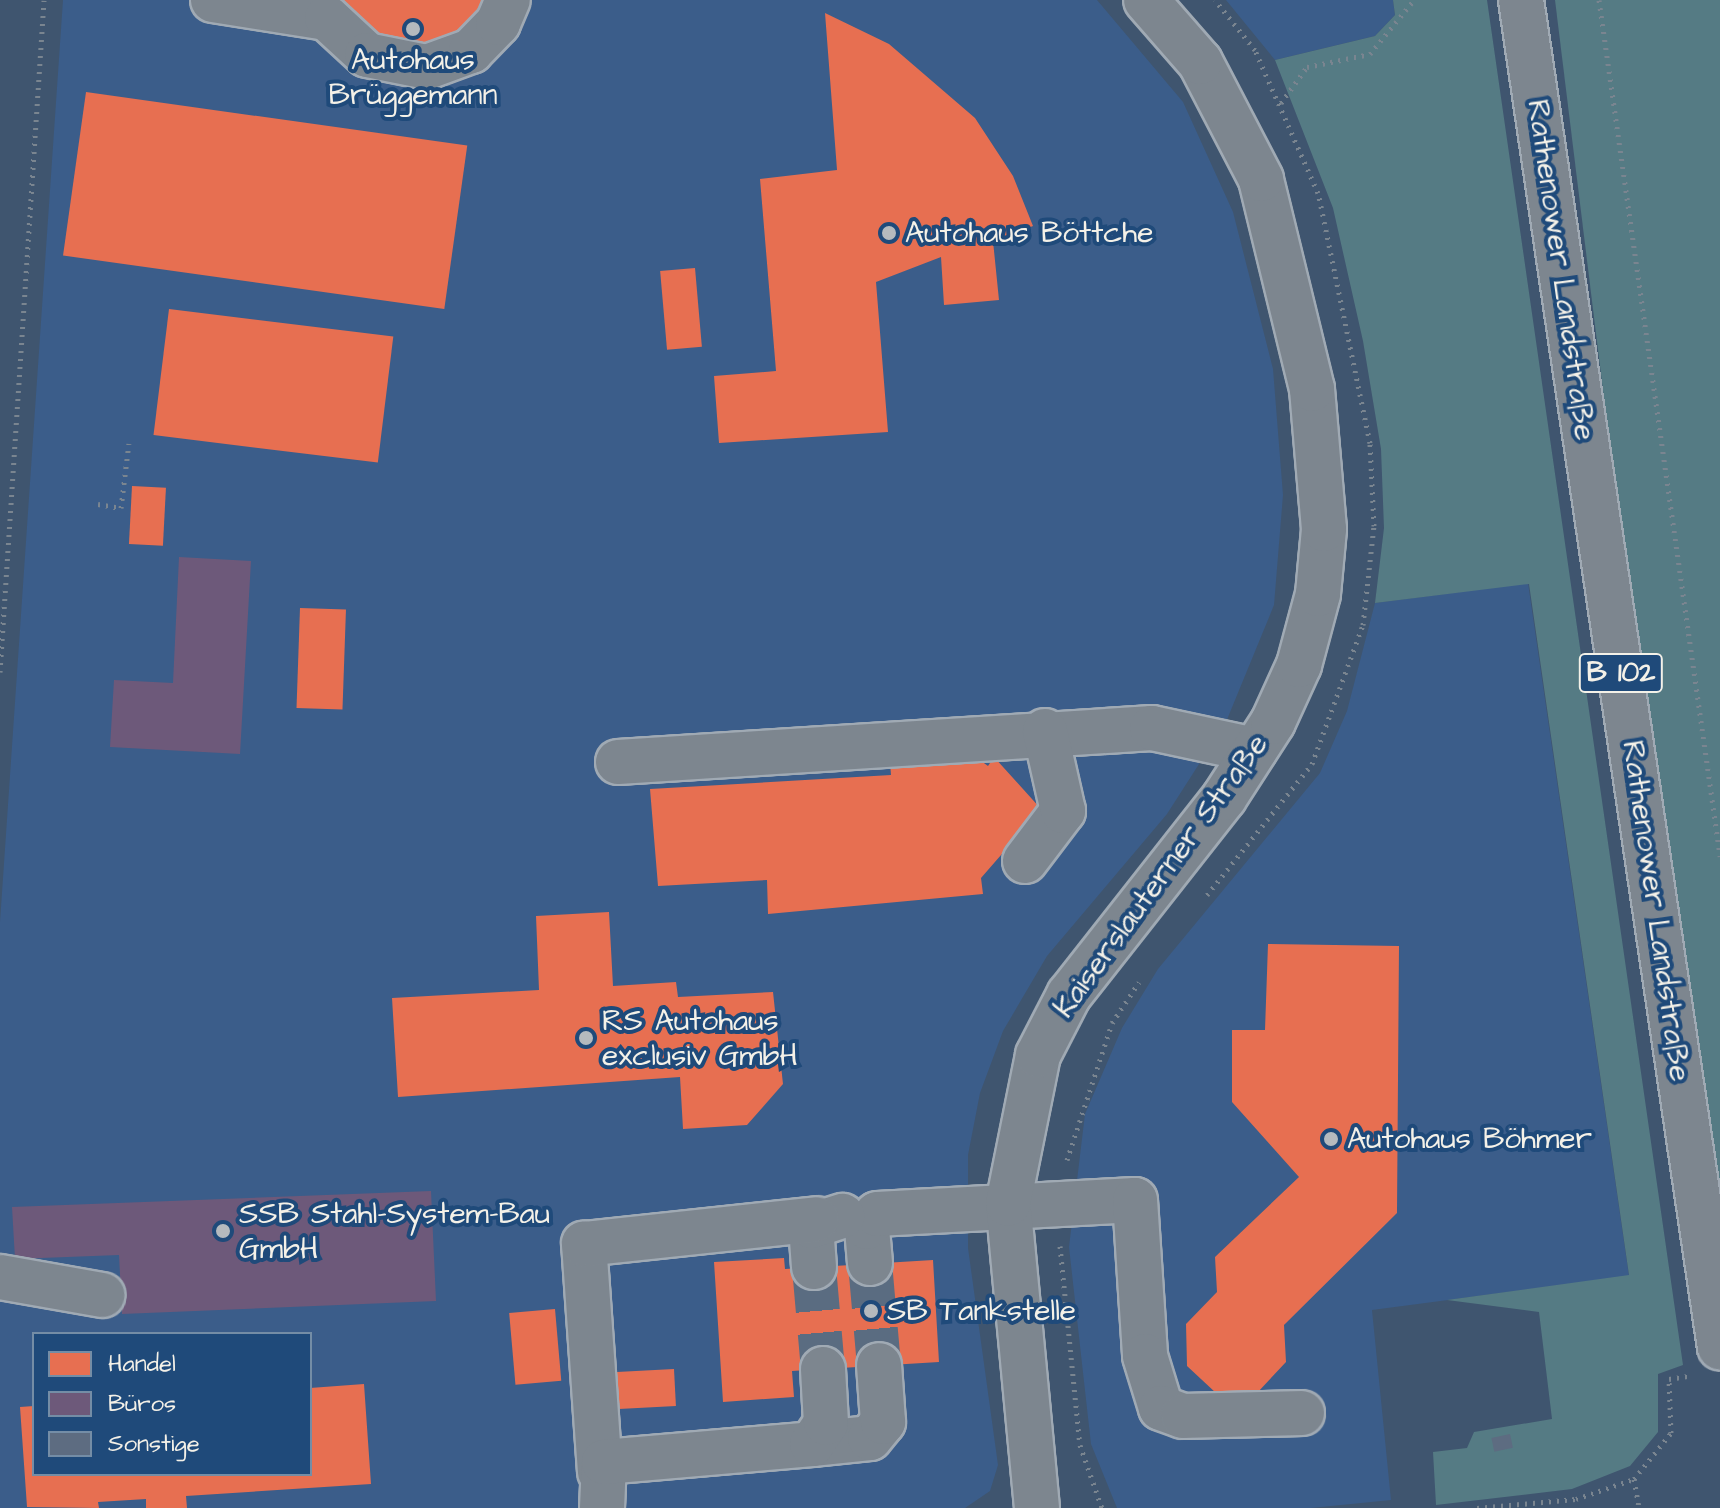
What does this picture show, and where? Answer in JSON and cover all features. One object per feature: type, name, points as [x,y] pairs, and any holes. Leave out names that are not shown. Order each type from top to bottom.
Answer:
[{"type":"street","points":[[213,0],[327,18],[367,55],[427,67],[471,51],[498,23],[508,0]]},
{"type":"street","name":"Kaiserslauterner Straße","points":[[1037,1508],[1008,1204],[1038,1055],[1069,995],[1255,750],[1299,665],[1318,594],[1324,529],[1312,389],[1280,242],[1235,118],[1146,0]]},
{"type":"street","name":"Rathenower Landstraße","points":[[1521,0],[1707,1361]]},
{"type":"street","points":[[618,762],[1045,731],[1152,728],[1255,750]]},
{"type":"street","points":[[1025,861],[1063,811],[1045,731]]},
{"type":"street","points":[[601,1490],[584,1244],[877,1214],[1008,1204],[1135,1200],[1145,1356],[1161,1408],[1183,1416],[1302,1413]]},
{"type":"street","points":[[870,1263],[867,1227],[877,1214]]},
{"type":"street","points":[[814,1267],[817,1219]]},
{"type":"street","points":[[0,1277],[102,1295]]},
{"type":"street","points":[[601,1490],[604,1462],[870,1438],[883,1422],[879,1365]]},
{"type":"street","points":[[812,1444],[826,1423],[823,1369]]},
{"type":"path","points":[[0,672],[44,0]]},
{"type":"path","points":[[1281,103],[1307,67],[1370,54],[1414,0]]},
{"type":"path","points":[[1599,0],[1720,856]]},
{"type":"path","points":[[98,504],[121,508],[129,443]]},
{"type":"path","points":[[1477,1508],[1576,1499],[1634,1479],[1671,1433],[1669,1379],[1707,1361]]},
{"type":"path","points":[[1634,1479],[1639,1508]]},
{"type":"shaded area","points":[[63,0],[1097,0],[1183,102],[1233,212],[1273,369],[1283,495],[1274,605],[1226,722],[1167,814],[1047,956],[1003,1031],[980,1093],[968,1155],[968,1248],[998,1465],[990,1491],[965,1508],[0,1508],[0,922]]},
{"type":"shaded area","points":[[1226,0],[1393,0],[1395,15],[1375,36],[1275,60]]},
{"type":"shaded area","points":[[1528,583],[1629,1276],[1372,1310],[1391,1500],[1311,1508],[1117,1508],[1091,1444],[1069,1247],[1085,1114],[1122,1028],[1158,969],[1320,773],[1347,711],[1375,603]]},
{"type":"green space","points":[[1393,0],[1487,0],[1683,1365],[1658,1374],[1658,1432],[1630,1466],[1572,1489],[1436,1505],[1433,1452],[1467,1448],[1474,1432],[1552,1419],[1539,1312],[1447,1300],[1629,1275],[1529,584],[1375,603],[1384,528],[1381,449],[1363,341],[1333,208],[1275,60],[1375,36],[1395,15]]},
{"type":"green space","points":[[1555,0],[1720,0],[1720,1196],[1622,545]]},
{"type":"building: Handel","name":"Autohaus Brüggemann","points":[[338,0],[492,0],[482,21],[418,56],[380,47]]},
{"type":"building: Handel","name":"Autohaus Böttche","points":[[825,13],[889,44],[975,118],[1013,176],[1033,226],[993,241],[999,300],[944,305],[941,257],[876,282],[888,432],[719,443],[714,376],[776,371],[760,179],[837,170]]},
{"type":"building: Handel","points":[[86,92],[467,146],[444,309],[63,255]]},
{"type":"building: Handel","points":[[695,268],[702,347],[667,350],[660,271]]},
{"type":"building: Handel","points":[[169,309],[393,337],[378,463],[154,435]]},
{"type":"building: Handel","points":[[132,486],[166,488],[163,546],[129,544]]},
{"type":"building: Handel","points":[[300,608],[346,610],[342,710],[297,708]]},
{"type":"building: Handel","points":[[973,755],[988,766],[994,757],[1041,809],[981,878],[983,894],[768,914],[767,880],[658,886],[650,789],[891,775],[890,762]]},
{"type":"building: Handel","name":"RS Autohaus exclusiv GmbH","points":[[609,912],[613,986],[676,982],[678,997],[773,992],[783,1084],[747,1125],[683,1129],[680,1077],[398,1097],[392,998],[539,990],[536,916]]},
{"type":"building: Handel","name":"Autohaus Böhmer","points":[[1268,944],[1399,946],[1397,1213],[1284,1325],[1286,1362],[1257,1393],[1216,1393],[1187,1366],[1186,1324],[1217,1292],[1215,1257],[1299,1177],[1232,1102],[1232,1030],[1265,1030]]},
{"type":"building: Handel","points":[[784,1258],[785,1269],[933,1260],[939,1362],[792,1371],[794,1397],[723,1402],[714,1262]]},
{"type":"building: Handel","points":[[555,1309],[561,1381],[515,1385],[509,1313]]},
{"type":"building: Handel","points":[[674,1369],[676,1406],[614,1409],[612,1372]]},
{"type":"building: Handel","points":[[364,1384],[371,1484],[186,1496],[187,1508],[146,1508],[146,1499],[98,1502],[99,1508],[27,1507],[20,1407],[32,1406],[32,1476],[312,1476],[312,1388]]},
{"type":"building: Büros","points":[[179,557],[251,561],[240,754],[110,747],[114,680],[173,683]]},
{"type":"building: Büros","name":"SSB Stahl-System-Bau GmbH","points":[[431,1191],[436,1301],[122,1314],[119,1255],[15,1259],[12,1207]]},
{"type":"building: Sonstige","points":[[1510,1434],[1513,1448],[1494,1452],[1491,1438]]},
{"type":"tunnel","points":[[870,1263],[879,1365]]},
{"type":"tunnel","points":[[814,1267],[823,1369]]},
{"type":"place","name":"Autohaus Brüggemann","points":[[413,29]]},
{"type":"place","name":"Autohaus Böttche","points":[[889,233]]},
{"type":"place","name":"RS Autohaus exclusiv GmbH","points":[[586,1038]]},
{"type":"place","name":"Autohaus Böhmer","points":[[1331,1139]]},
{"type":"place","name":"SSB Stahl-System-Bau GmbH","points":[[223,1231]]},
{"type":"place","name":"SB Tankstelle","points":[[871,1311]]}]
